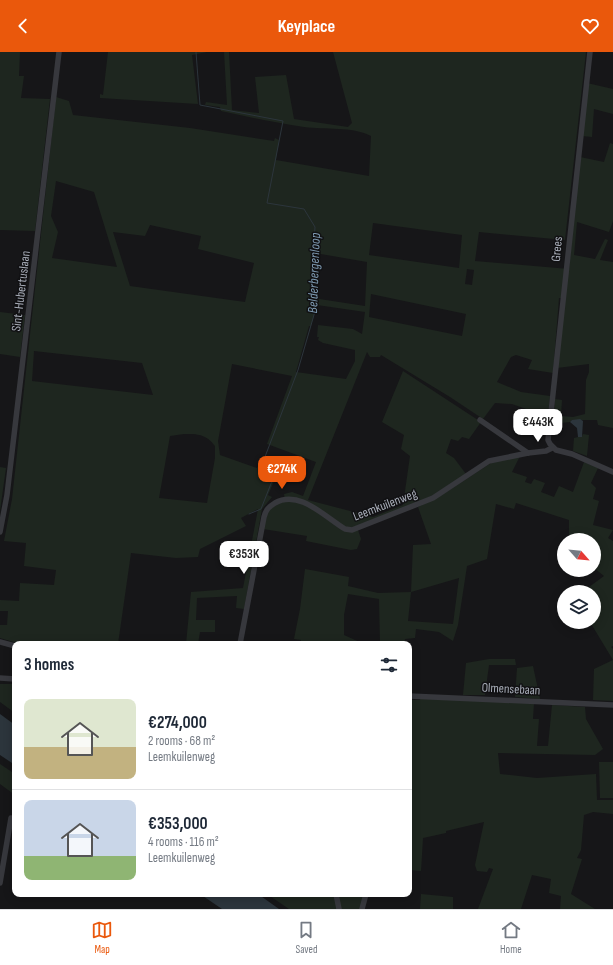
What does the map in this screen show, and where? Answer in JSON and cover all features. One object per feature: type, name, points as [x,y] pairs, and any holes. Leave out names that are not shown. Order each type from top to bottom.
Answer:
[{"type":"street","name":"Sint-Hubertuslaan","points":[[0,532],[8,495],[59,52]]},
{"type":"street","name":"Grees","points":[[552,448],[548,440],[590,52]]},
{"type":"street","points":[[480,420],[528,452]]},
{"type":"street","name":"Leemkuilenweg","points":[[241,641],[264,517],[266,510],[278,501],[292,498],[303,502],[345,529],[352,530],[433,498],[489,461],[528,452],[546,451],[552,448]]},
{"type":"street","points":[[552,448],[613,472]]},
{"type":"street","points":[[0,642],[12,645]]},
{"type":"street","points":[[0,678],[12,679]]},
{"type":"street","name":"Olmensebaan","points":[[412,696],[613,705]]},
{"type":"street","points":[[0,883],[11,818]]},
{"type":"street","points":[[337,897],[339,909]]},
{"type":"street","points":[[362,909],[365,897]]},
{"type":"shaded area","points":[[0,52],[20,52],[19,76],[24,76],[21,98],[50,99],[35,231],[0,230]]},
{"type":"shaded area","points":[[108,52],[207,52],[192,55],[198,104],[100,98],[100,94],[103,95]]},
{"type":"shaded area","points":[[224,52],[229,52],[232,110],[259,113],[255,77],[286,75],[294,119],[348,127],[352,123],[333,52],[586,52],[565,240],[479,232],[475,261],[569,269],[580,157],[604,162],[610,143],[613,144],[613,221],[609,232],[577,222],[574,255],[595,259],[605,239],[608,240],[600,260],[613,262],[613,428],[598,425],[597,420],[572,420],[570,422],[553,424],[555,399],[562,400],[561,416],[573,417],[585,414],[586,380],[589,372],[589,364],[557,368],[565,298],[559,298],[553,373],[528,369],[532,360],[516,355],[511,357],[497,382],[521,392],[550,396],[546,434],[526,430],[526,409],[512,404],[495,403],[483,419],[381,355],[380,357],[370,357],[367,352],[308,500],[373,517],[403,505],[410,456],[401,449],[404,435],[382,422],[403,371],[481,422],[469,439],[462,437],[458,441],[451,439],[446,453],[454,458],[466,474],[432,496],[357,527],[361,539],[357,549],[351,550],[306,541],[307,536],[263,529],[265,518],[269,511],[285,501],[284,494],[292,492],[303,496],[316,462],[267,444],[292,376],[232,364],[218,441],[220,455],[257,468],[263,456],[267,457],[261,473],[275,479],[268,495],[272,497],[262,509],[244,609],[236,608],[237,596],[197,598],[196,620],[215,620],[215,632],[200,632],[198,641],[186,641],[191,592],[243,588],[258,509],[241,518],[246,526],[200,549],[198,557],[176,558],[131,553],[118,641],[12,642],[0,638],[0,625],[7,625],[8,611],[0,611],[0,600],[19,601],[20,583],[54,585],[56,570],[24,566],[26,543],[4,541],[12,499],[56,97],[69,101],[73,115],[190,128],[274,141],[275,138],[279,140],[276,160],[369,176],[371,136],[355,131],[312,128],[273,122],[221,111],[220,107],[205,105],[206,102],[227,105]],"holes":[[[56,181],[94,192],[117,267],[52,258],[58,232],[51,216]],[[373,223],[462,235],[459,268],[369,255]],[[150,225],[201,236],[198,249],[254,263],[245,302],[130,286],[113,232],[145,236]],[[315,253],[367,262],[365,306],[313,298],[312,257],[314,257]],[[467,269],[474,270],[472,285],[465,284]],[[371,294],[466,314],[462,336],[369,317]],[[317,305],[365,312],[362,334],[353,329],[318,325],[318,340],[323,343],[355,350],[355,361],[346,379],[296,372],[309,326],[311,326]],[[34,351],[142,363],[153,395],[32,381]],[[184,434],[198,435],[205,437],[212,442],[215,446],[215,458],[207,503],[159,498],[170,436]]]},
{"type":"shaded area","points":[[587,83],[613,89],[613,114],[594,109],[592,137],[582,136]]},
{"type":"shaded area","points":[[0,312],[25,315],[20,357],[0,354]]},
{"type":"shaded area","points":[[580,419],[583,421],[582,437],[578,437],[577,428],[570,422],[572,420]]},
{"type":"shaded area","points":[[583,434],[589,435],[587,456],[573,451],[574,438],[582,436]]},
{"type":"shaded area","points":[[520,456],[512,472],[527,477],[525,482],[531,484],[534,479],[545,483],[541,492],[554,497],[559,486],[573,492],[584,462],[598,468],[591,483],[596,488],[593,499],[599,501],[593,525],[613,530],[608,538],[613,541],[613,646],[611,647],[613,649],[613,660],[594,629],[601,629],[601,585],[592,585],[604,576],[601,574],[601,533],[569,533],[569,520],[516,503],[514,509],[496,504],[487,559],[467,566],[458,625],[453,641],[439,632],[416,629],[415,638],[405,639],[405,641],[380,641],[379,599],[348,594],[344,615],[344,635],[357,641],[301,641],[294,639],[300,609],[305,569],[349,577],[348,586],[378,593],[411,592],[413,545],[431,544],[418,507],[448,491],[491,463]],"holes":[[[459,578],[453,624],[408,621],[411,592]]]},
{"type":"shaded area","points":[[0,467],[6,468],[0,511]]},
{"type":"shaded area","points":[[489,659],[515,659],[516,665],[489,665],[485,695],[463,695],[466,663]]},
{"type":"shaded area","points":[[613,660],[613,701],[593,700],[594,669]]},
{"type":"shaded area","points":[[533,666],[540,699],[515,697],[517,668]]},
{"type":"shaded area","points":[[0,684],[12,684],[12,711],[0,702]]},
{"type":"shaded area","points":[[420,698],[534,703],[533,719],[539,719],[537,746],[548,746],[552,705],[585,707],[586,719],[603,749],[595,755],[498,753],[500,774],[537,778],[596,774],[597,800],[613,800],[613,814],[593,812],[584,815],[581,850],[577,858],[582,859],[571,894],[595,909],[560,909],[561,896],[549,893],[551,879],[532,875],[521,909],[478,909],[493,869],[489,868],[487,872],[477,871],[475,865],[484,822],[423,838],[421,871],[412,870],[412,700],[420,700]]},
{"type":"shaded area","points":[[0,714],[12,723],[12,763],[0,755]]},
{"type":"shaded area","points":[[599,762],[613,762],[613,798],[600,798]]},
{"type":"shaded area","points":[[0,764],[12,772],[12,793],[0,784]]},
{"type":"shaded area","points":[[421,894],[453,897],[453,909],[420,909]]},
{"type":"shaded area","points":[[204,897],[262,897],[279,909],[222,909]]},
{"type":"shaded area","points":[[271,897],[364,897],[360,909],[289,909]]},
{"type":"waterway","name":"Belderbergenloop","points":[[196,52],[200,105],[283,121],[267,203],[304,209],[315,227],[312,298],[316,308],[298,370],[260,470]]},
{"type":"waterway","name":"Belderbergenloop","points":[[249,514],[261,509],[272,481],[259,473]]}]
